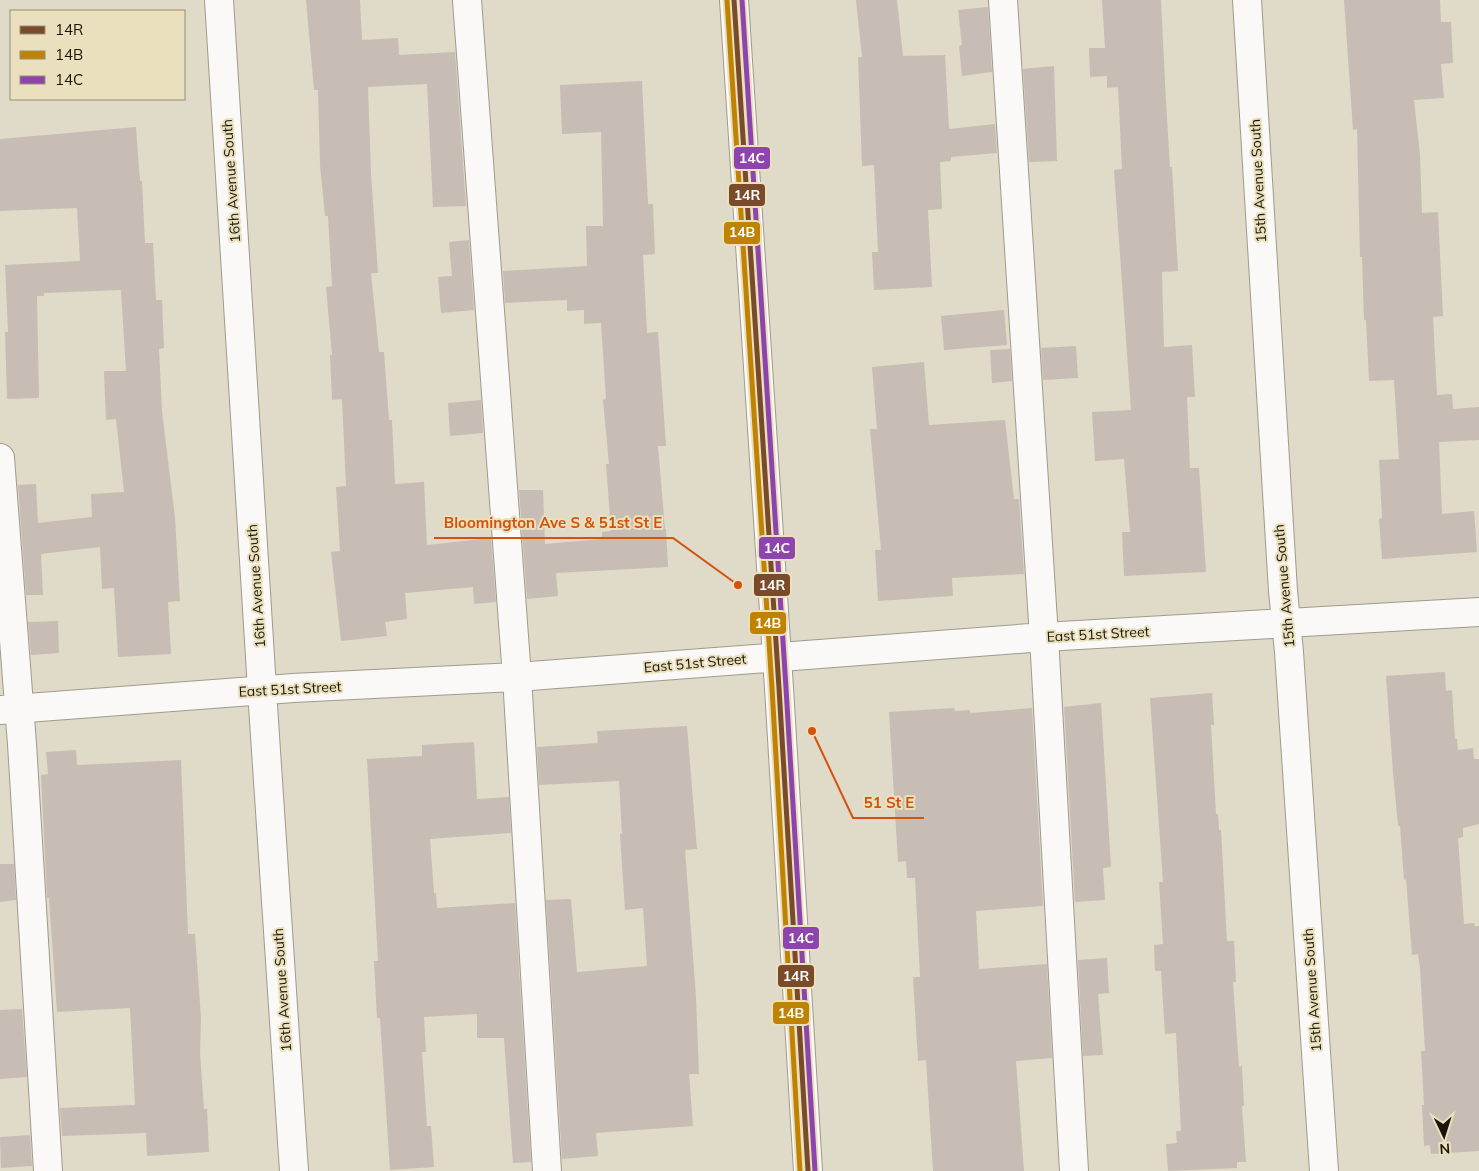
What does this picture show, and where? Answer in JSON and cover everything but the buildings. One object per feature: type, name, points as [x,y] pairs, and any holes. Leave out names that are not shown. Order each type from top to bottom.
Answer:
[{"type":"street","name":"16th Avenue South","points":[[219,0],[294,1171]]},
{"type":"street","points":[[467,0],[517,677],[547,1171]]},
{"type":"street","points":[[734,0],[777,656],[808,1171]]},
{"type":"street","points":[[1003,0],[1044,637],[1074,1171]]},
{"type":"street","name":"15th Avenue South","points":[[1247,0],[1285,623],[1289,652],[1324,1171]]},
{"type":"street","points":[[0,458],[10,709],[48,1171]]},
{"type":"street","name":"East 51st Street","points":[[10,709],[263,690],[517,677],[1044,637],[1479,612]]},
{"type":"transit line","name":"14B","points":[[727,0],[772,688],[800,1171]]},
{"type":"transit line","name":"14R","points":[[734,0],[779,688],[808,1171]]},
{"type":"transit line","name":"14C","points":[[742,0],[815,1171]]},
{"type":"place","name":"Bloomington Ave S & 51st St E","points":[[738,585]]},
{"type":"place","name":"51 St E","points":[[812,731]]}]
